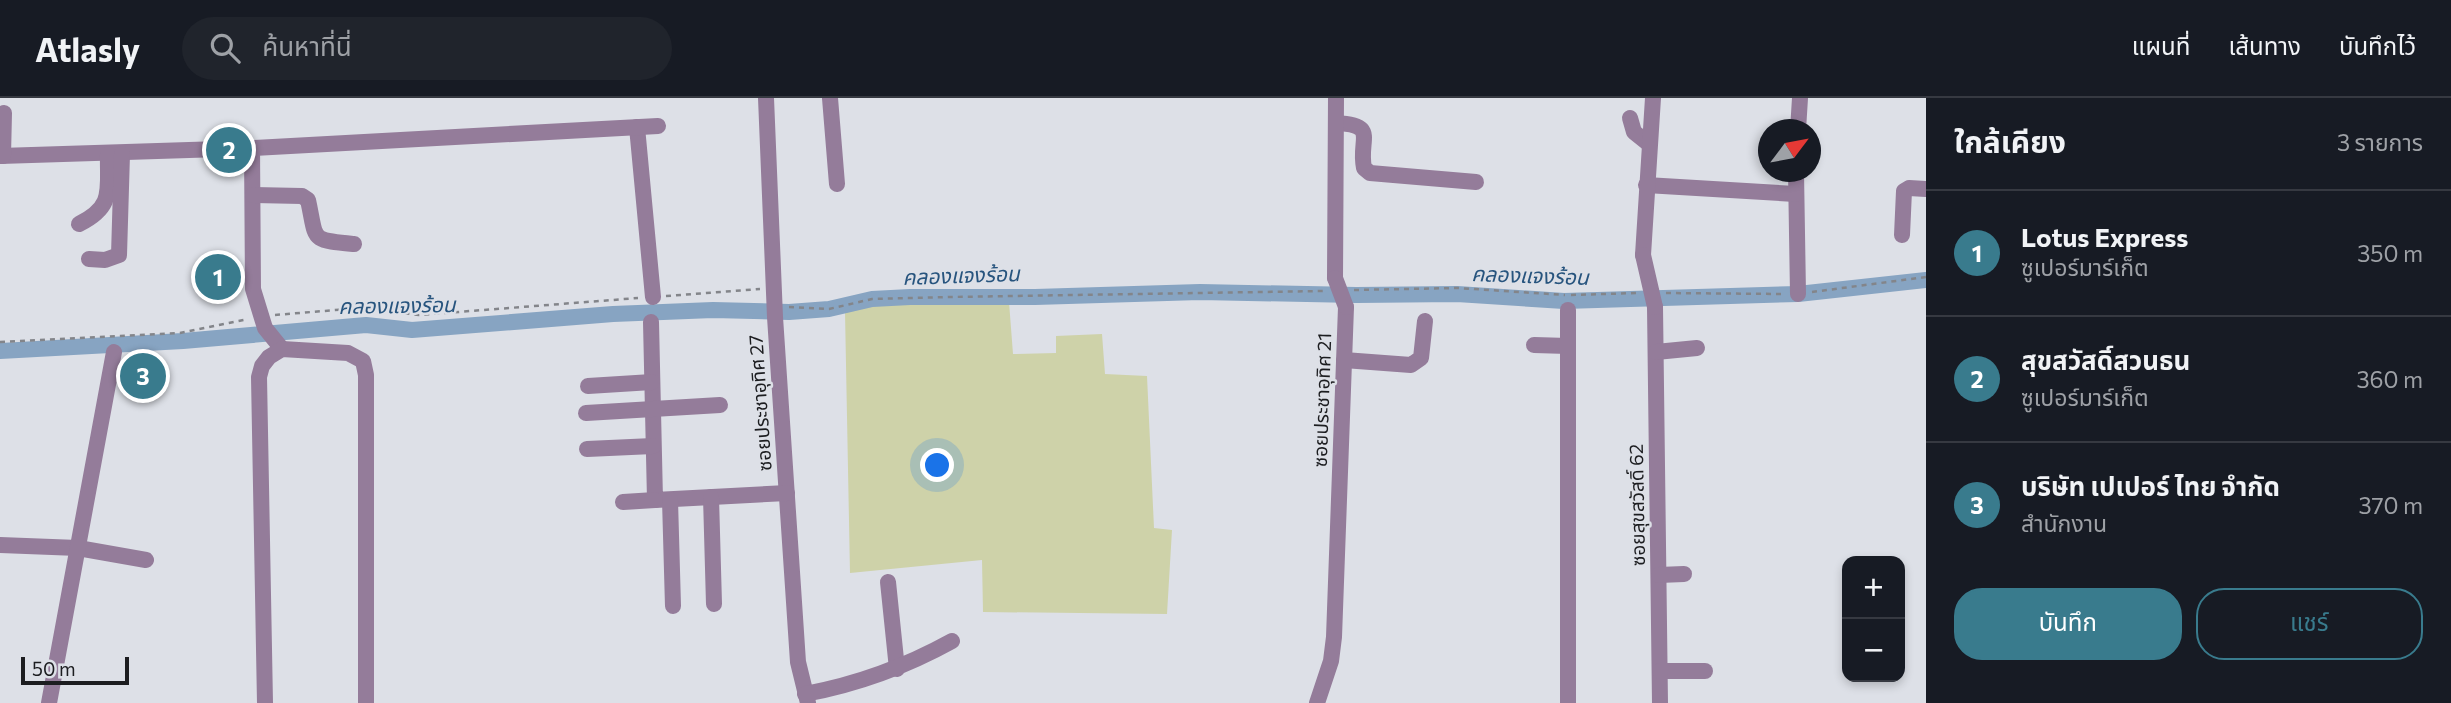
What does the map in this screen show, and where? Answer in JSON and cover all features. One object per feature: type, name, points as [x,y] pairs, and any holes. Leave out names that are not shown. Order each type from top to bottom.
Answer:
[{"type":"street","name":"ซอยประชาอุทิศ 27","points":[[766,98],[775,312],[798,662],[807,699]]},
{"type":"street","points":[[830,98],[837,184]]},
{"type":"street","name":"ซอยประชาอุทิศ 21","points":[[1317,703],[1331,661],[1334,637],[1346,307],[1330,284],[1336,98]]},
{"type":"street","name":"ซอยสุขสวัสดิ์ 62","points":[[1653,98],[1643,255],[1655,297],[1660,703]]},
{"type":"street","points":[[1799,119],[1800,98]]},
{"type":"street","points":[[4,113],[2,156],[252,149],[658,126]]},
{"type":"street","points":[[1630,118],[1634,132],[1649,144]]},
{"type":"street","points":[[1336,123],[1356,124],[1361,128],[1364,136],[1364,168],[1370,173],[1476,181]]},
{"type":"street","points":[[637,127],[653,297]]},
{"type":"street","points":[[252,149],[253,289],[265,328],[279,346],[348,354],[363,362],[366,374],[366,703]]},
{"type":"street","points":[[79,224],[96,216],[107,198],[115,154]]},
{"type":"street","points":[[89,259],[105,260],[119,255],[115,154]]},
{"type":"street","points":[[1796,182],[1798,294]]},
{"type":"street","points":[[1646,185],[1795,194]]},
{"type":"street","points":[[1902,235],[1904,191],[1909,188],[1926,188]]},
{"type":"street","points":[[253,195],[302,196],[308,200],[317,238],[354,244]]},
{"type":"street","points":[[1568,310],[1568,703]]},
{"type":"street","points":[[651,321],[653,446],[663,500],[673,606]]},
{"type":"street","points":[[1344,360],[1411,365],[1416,363],[1421,358],[1425,321]]},
{"type":"street","points":[[1534,345],[1568,346]]},
{"type":"street","points":[[265,703],[259,377],[262,366],[279,346]]},
{"type":"street","points":[[1656,352],[1697,348]]},
{"type":"street","points":[[49,703],[114,352]]},
{"type":"street","points":[[588,386],[652,382]]},
{"type":"street","points":[[586,413],[720,405]]},
{"type":"street","points":[[587,449],[653,446]]},
{"type":"street","points":[[622,502],[787,493]]},
{"type":"street","points":[[711,497],[715,604]]},
{"type":"street","points":[[0,545],[78,548],[146,560]]},
{"type":"street","points":[[1659,575],[1684,574]]},
{"type":"street","points":[[888,582],[897,669]]},
{"type":"street","points":[[807,699],[897,669],[952,640]]},
{"type":"street","points":[[1660,671],[1706,671]]},
{"type":"path","points":[[1354,290],[1458,288],[1564,295],[1655,297],[1798,294],[1926,276]]},
{"type":"path","points":[[775,312],[829,309],[872,299],[1330,284]]},
{"type":"path","points":[[0,342],[180,332],[260,317],[360,308],[419,315],[774,288]]},
{"type":"green space","points":[[892,300],[1009,302],[1013,354],[1056,353],[1056,336],[1102,334],[1105,374],[1147,376],[1154,528],[1172,530],[1167,614],[983,612],[982,560],[850,573],[845,312],[855,306]]},
{"type":"waterway","name":"คลองแจงร้อน","points":[[0,351],[183,341],[366,325],[412,330],[613,314],[713,310],[789,312],[829,309],[872,299],[910,297],[1035,297],[1200,292],[1457,294],[1564,301],[1798,294],[1926,280]]},
{"type":"place","name":"สุขสวัสดิ์สวนธน","points":[[229,150]]},
{"type":"place","name":"Lotus Express","points":[[218,277]]},
{"type":"place","name":"บริษัท เปเปอร์ ไทย จำกัด","points":[[143,376]]}]
